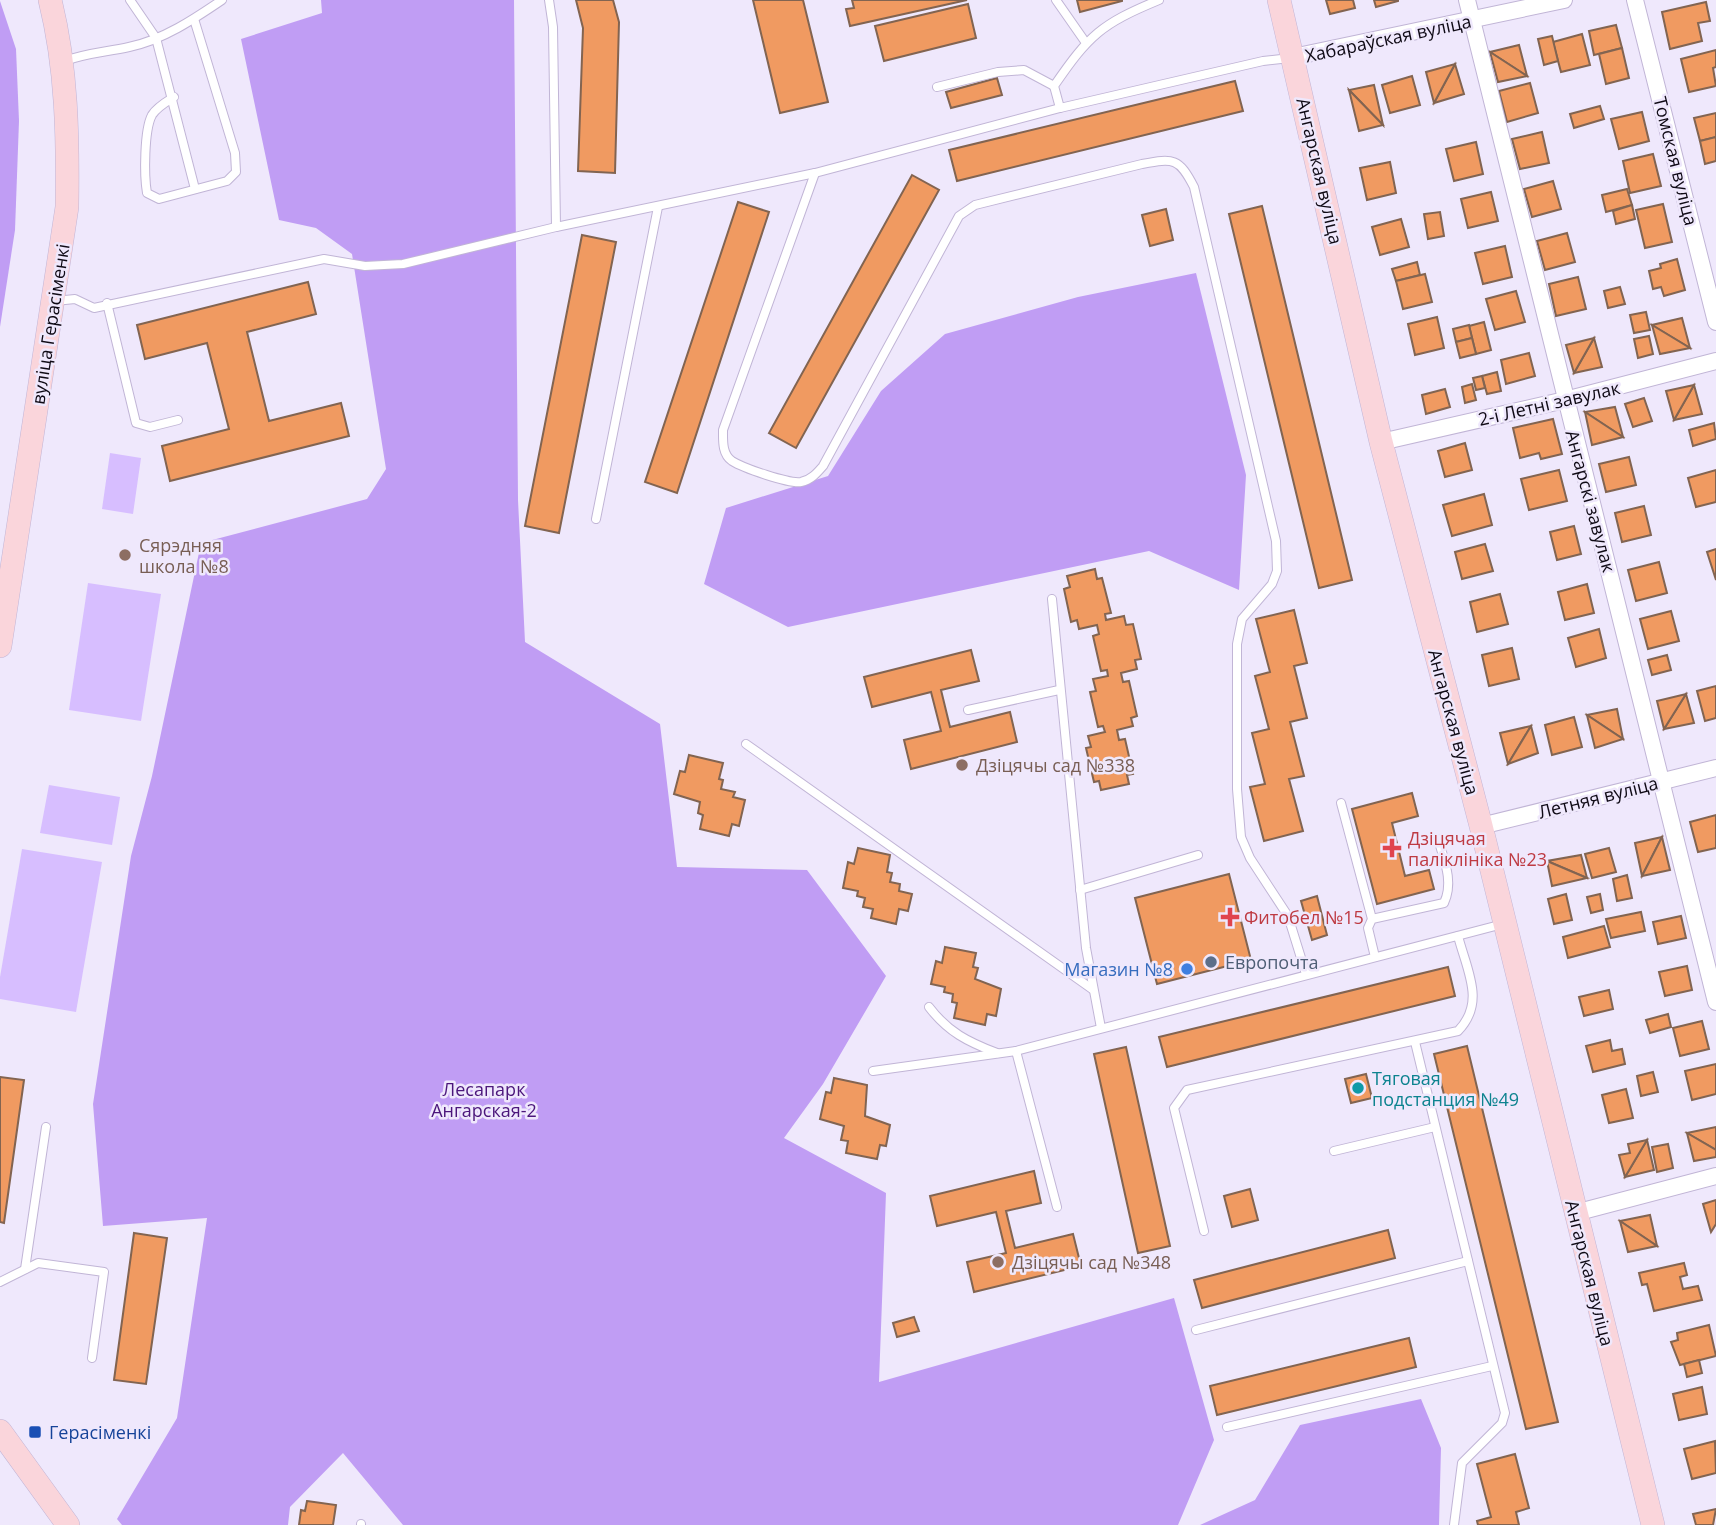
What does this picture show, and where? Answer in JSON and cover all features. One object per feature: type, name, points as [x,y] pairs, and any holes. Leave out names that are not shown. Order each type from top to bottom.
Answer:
[{"type":"main road","name":"вуліца Герасіменкі","points":[[0,646],[67,207],[68,136],[62,62],[50,0]]},
{"type":"main road","name":"Ангарская вуліца","points":[[1279,0],[1381,442],[1481,826],[1653,1525]]},
{"type":"main road","points":[[0,1431],[68,1525]]},
{"type":"street","name":"Ангарскі завулак","points":[[1466,0],[1716,1002]]},
{"type":"street","name":"Хабараўская вуліца","points":[[1293,57],[1564,0]]},
{"type":"street","name":"Томская вуліца","points":[[1635,0],[1716,321]]},
{"type":"street","name":"2-і Летні завулак","points":[[1381,442],[1565,400],[1716,361]]},
{"type":"street","name":"Летняя вуліца","points":[[1481,826],[1716,768]]},
{"type":"street","points":[[1575,1213],[1716,1175]]},
{"type":"lane","points":[[130,0],[156,38],[174,97],[195,189]]},
{"type":"lane","points":[[62,62],[86,53],[131,47],[156,38],[194,19],[222,0]]},
{"type":"lane","points":[[550,0],[553,27],[556,227]]},
{"type":"lane","points":[[1056,0],[1086,43]]},
{"type":"lane","points":[[1054,86],[1086,43],[1116,18],[1159,0]]},
{"type":"lane","points":[[174,97],[152,116],[148,130],[147,193],[159,199],[227,181],[236,172],[235,153],[194,19]]},
{"type":"lane","points":[[54,300],[75,299],[94,308],[107,303],[324,259],[365,265],[402,264],[556,227],[815,173],[1060,108],[1263,61],[1293,57]]},
{"type":"lane","points":[[937,86],[998,72],[1024,70],[1054,86],[1060,108]]},
{"type":"lane","points":[[815,173],[723,430],[723,447],[731,460],[786,481],[801,482],[814,477],[823,466],[960,216],[975,205],[1142,164],[1168,159],[1183,166],[1194,187],[1276,541],[1277,571],[1272,584],[1242,619],[1237,644],[1239,822],[1250,858],[1288,916],[1306,974]]},
{"type":"lane","points":[[596,519],[658,207]]},
{"type":"lane","points":[[107,303],[136,423],[150,427],[178,421]]},
{"type":"lane","points":[[1052,599],[1080,890],[1092,989],[1101,1028]]},
{"type":"lane","points":[[968,710],[1059,690]]},
{"type":"lane","points":[[746,744],[1092,989]]},
{"type":"lane","points":[[1341,803],[1372,919],[1368,928],[1375,957]]},
{"type":"lane","points":[[1372,919],[1444,903],[1449,892],[1448,876],[1438,839]]},
{"type":"lane","points":[[1080,890],[1198,855]]},
{"type":"lane","points":[[873,1071],[1016,1051],[1503,924]]},
{"type":"lane","points":[[1204,1231],[1174,1108],[1179,1097],[1187,1090],[1458,1031],[1470,1018],[1475,999],[1458,936]]},
{"type":"lane","points":[[929,1007],[946,1028],[970,1043],[1001,1054]]},
{"type":"lane","points":[[1415,1042],[1505,1413],[1502,1423],[1462,1463],[1454,1525]]},
{"type":"lane","points":[[1016,1051],[1057,1208]]},
{"type":"lane","points":[[25,1269],[46,1127]]},
{"type":"lane","points":[[1334,1151],[1435,1127]]},
{"type":"lane","points":[[1196,1331],[1468,1261]]},
{"type":"lane","points":[[0,1282],[38,1264],[104,1272],[92,1358]]},
{"type":"lane","points":[[1227,1427],[1492,1366]]},
{"type":"shaded area","points":[[110,453],[141,458],[133,514],[102,509]]},
{"type":"shaded area","points":[[88,583],[161,594],[141,721],[69,710]]},
{"type":"shaded area","points":[[49,785],[120,797],[112,845],[40,833]]},
{"type":"shaded area","points":[[22,849],[102,862],[76,1012],[0,999],[0,977]]},
{"type":"green space","name":"Лесапарк Ангарская-2","points":[[321,0],[514,0],[518,500],[525,642],[660,724],[677,867],[807,870],[886,976],[823,1084],[784,1138],[886,1193],[879,1382],[1174,1298],[1214,1440],[1178,1525],[403,1525],[343,1453],[290,1507],[288,1525],[122,1525],[117,1519],[177,1418],[207,1218],[103,1226],[93,1104],[131,856],[152,776],[201,543],[367,499],[386,469],[352,254],[316,228],[279,220],[241,39],[322,13]]},
{"type":"green space","points":[[0,1],[16,49],[19,121],[15,230],[0,327]]},
{"type":"green space","points":[[1196,273],[1246,475],[1239,590],[1149,551],[788,627],[704,584],[726,508],[828,476],[881,391],[945,334],[1078,297]]},
{"type":"green space","points":[[1421,1399],[1441,1448],[1439,1525],[1200,1525],[1255,1500],[1300,1425]]},
{"type":"building","points":[[576,0],[613,0],[619,22],[615,173],[578,171],[583,28]]},
{"type":"building","points":[[753,0],[803,0],[828,102],[780,113]]},
{"type":"building","points":[[852,0],[967,0],[850,26],[846,9],[854,8]]},
{"type":"building","points":[[1077,0],[1122,0],[1122,1],[1080,12]]},
{"type":"building","points":[[1326,0],[1353,0],[1355,8],[1330,14]]},
{"type":"building","points":[[1374,0],[1398,0],[1398,1],[1376,7]]},
{"type":"building","points":[[1706,2],[1710,21],[1698,23],[1702,41],[1670,49],[1662,12]]},
{"type":"building","points":[[968,4],[976,38],[884,61],[875,26]]},
{"type":"building","points":[[1616,25],[1622,48],[1594,55],[1589,31]]},
{"type":"building","points":[[1582,34],[1590,65],[1561,72],[1553,42]]},
{"type":"building","points":[[1552,36],[1558,61],[1544,65],[1538,39]]},
{"type":"building","points":[[1519,45],[1527,76],[1490,52]]},
{"type":"building","points":[[1622,48],[1629,78],[1606,84],[1599,54]]},
{"type":"building","points":[[1716,50],[1716,67],[1713,68],[1716,86],[1689,92],[1681,59]]},
{"type":"building","points":[[1490,52],[1527,76],[1498,82]]},
{"type":"building","points":[[1455,64],[1464,94],[1434,103]]},
{"type":"building","points":[[1455,64],[1434,103],[1426,72]]},
{"type":"building","points":[[1412,76],[1420,105],[1390,113],[1382,85]]},
{"type":"building","points":[[997,78],[1002,95],[951,108],[946,92]]},
{"type":"building","points":[[1235,81],[1243,111],[957,181],[949,150]]},
{"type":"building","points":[[1530,83],[1538,113],[1507,122],[1499,91]]},
{"type":"building","points":[[1374,85],[1383,125],[1349,90]]},
{"type":"building","points":[[1349,90],[1383,125],[1359,131]]},
{"type":"building","points":[[1600,106],[1604,119],[1574,128],[1570,114]]},
{"type":"building","points":[[1642,112],[1649,141],[1619,149],[1611,119]]},
{"type":"building","points":[[1716,113],[1716,137],[1700,141],[1694,118]]},
{"type":"building","points":[[1542,132],[1549,163],[1520,169],[1512,139]]},
{"type":"building","points":[[1716,137],[1716,161],[1705,164],[1700,141]]},
{"type":"building","points":[[1476,142],[1483,174],[1454,181],[1446,149]]},
{"type":"building","points":[[1653,154],[1661,186],[1630,193],[1623,161]]},
{"type":"building","points":[[1390,162],[1396,193],[1367,200],[1360,168]]},
{"type":"building","points":[[912,175],[939,190],[796,448],[769,433]]},
{"type":"building","points":[[1553,181],[1561,209],[1532,217],[1524,189]]},
{"type":"building","points":[[1627,189],[1632,205],[1606,212],[1602,195]]},
{"type":"building","points":[[1491,192],[1498,221],[1468,228],[1461,199]]},
{"type":"building","points":[[738,202],[769,212],[677,493],[645,482]]},
{"type":"building","points":[[1663,204],[1672,242],[1645,248],[1636,210]]},
{"type":"building","points":[[1632,205],[1635,219],[1616,224],[1613,211]]},
{"type":"building","points":[[1262,206],[1352,580],[1319,588],[1229,214]]},
{"type":"building","points":[[1166,209],[1173,240],[1150,246],[1142,215]]},
{"type":"building","points":[[1440,212],[1444,236],[1428,239],[1424,214]]},
{"type":"building","points":[[1401,219],[1409,247],[1380,255],[1372,227]]},
{"type":"building","points":[[1567,233],[1575,262],[1545,270],[1537,241]]},
{"type":"building","points":[[582,235],[616,242],[559,533],[525,526]]},
{"type":"building","points":[[1505,246],[1512,277],[1483,284],[1475,253]]},
{"type":"building","points":[[1677,259],[1685,290],[1664,296],[1661,287],[1653,289],[1649,271],[1661,268],[1660,264]]},
{"type":"building","points":[[1417,262],[1420,275],[1396,281],[1392,269]]},
{"type":"building","points":[[1425,274],[1432,302],[1403,309],[1396,281]]},
{"type":"building","points":[[1578,277],[1586,309],[1556,316],[1549,284]]},
{"type":"building","points":[[308,282],[316,314],[247,332],[269,421],[341,403],[349,436],[170,481],[162,446],[229,429],[207,343],[145,359],[137,325]]},
{"type":"building","points":[[1620,287],[1625,304],[1608,308],[1604,291]]},
{"type":"building","points":[[1516,291],[1525,322],[1495,330],[1486,299]]},
{"type":"building","points":[[1646,312],[1650,330],[1634,333],[1630,315]]},
{"type":"building","points":[[1437,317],[1444,348],[1415,355],[1408,324]]},
{"type":"building","points":[[1682,318],[1690,348],[1652,325]]},
{"type":"building","points":[[1484,322],[1491,350],[1476,354],[1469,326]]},
{"type":"building","points":[[1469,325],[1472,338],[1456,342],[1453,329]]},
{"type":"building","points":[[1652,325],[1690,348],[1660,354]]},
{"type":"building","points":[[1649,336],[1653,354],[1638,358],[1634,339]]},
{"type":"building","points":[[1472,338],[1476,354],[1460,358],[1456,342]]},
{"type":"building","points":[[1594,338],[1602,367],[1574,373]]},
{"type":"building","points":[[1594,338],[1574,373],[1566,345]]},
{"type":"building","points":[[1529,353],[1535,376],[1506,384],[1501,360]]},
{"type":"building","points":[[1497,372],[1501,391],[1487,394],[1482,376]]},
{"type":"building","points":[[1482,376],[1485,388],[1476,390],[1473,378]]},
{"type":"building","points":[[1472,384],[1476,400],[1465,403],[1462,387]]},
{"type":"building","points":[[1694,385],[1702,414],[1674,420]]},
{"type":"building","points":[[1694,385],[1674,420],[1666,391]]},
{"type":"building","points":[[1445,389],[1450,407],[1426,414],[1422,395]]},
{"type":"building","points":[[1644,398],[1652,421],[1633,427],[1625,404]]},
{"type":"building","points":[[1615,407],[1623,437],[1585,412]]},
{"type":"building","points":[[1585,412],[1623,437],[1592,445]]},
{"type":"building","points":[[1553,419],[1562,454],[1541,459],[1539,453],[1520,458],[1513,428]]},
{"type":"building","points":[[1714,423],[1716,439],[1693,446],[1689,430]]},
{"type":"building","points":[[1465,443],[1472,470],[1445,477],[1438,451]]},
{"type":"building","points":[[1629,457],[1636,485],[1606,492],[1599,464]]},
{"type":"building","points":[[1559,470],[1567,501],[1529,510],[1521,479]]},
{"type":"building","points":[[1716,470],[1716,502],[1696,507],[1688,478]]},
{"type":"building","points":[[1484,494],[1492,525],[1452,536],[1443,505]]},
{"type":"building","points":[[1644,506],[1651,535],[1622,542],[1615,513]]},
{"type":"building","points":[[1574,526],[1581,554],[1557,560],[1550,532]]},
{"type":"building","points":[[1485,544],[1493,571],[1462,579],[1455,552]]},
{"type":"building","points":[[1716,549],[1716,580],[1707,552]]},
{"type":"building","points":[[1659,562],[1667,593],[1636,601],[1628,570]]},
{"type":"building","points":[[1095,569],[1097,579],[1102,578],[1111,613],[1105,614],[1106,620],[1124,616],[1126,625],[1133,624],[1141,659],[1135,660],[1137,669],[1121,673],[1123,682],[1129,681],[1137,716],[1131,718],[1133,726],[1117,730],[1119,740],[1125,739],[1133,774],[1127,775],[1129,784],[1101,790],[1099,781],[1094,782],[1086,748],[1091,747],[1088,736],[1105,732],[1103,726],[1098,727],[1090,692],[1096,691],[1093,679],[1108,676],[1107,670],[1101,671],[1093,636],[1099,634],[1097,625],[1079,629],[1077,620],[1071,622],[1064,589],[1070,587],[1067,576]]},
{"type":"building","points":[[1587,584],[1594,613],[1565,620],[1558,592]]},
{"type":"building","points":[[1500,594],[1508,624],[1477,632],[1470,602]]},
{"type":"building","points":[[1294,610],[1307,663],[1294,666],[1307,718],[1290,722],[1304,776],[1289,779],[1303,831],[1264,841],[1250,787],[1265,784],[1252,733],[1269,729],[1255,676],[1270,672],[1256,619]]},
{"type":"building","points":[[1671,611],[1679,641],[1648,649],[1640,619]]},
{"type":"building","points":[[1599,629],[1606,658],[1576,667],[1568,638]]},
{"type":"building","points":[[1512,648],[1519,679],[1489,686],[1482,655]]},
{"type":"building","points":[[971,650],[979,681],[941,690],[950,727],[1010,712],[1017,742],[911,769],[904,740],[941,731],[931,692],[872,707],[864,677]]},
{"type":"building","points":[[1667,655],[1671,670],[1652,675],[1648,660]]},
{"type":"building","points":[[1716,686],[1716,718],[1705,721],[1697,691]]},
{"type":"building","points":[[1686,694],[1694,723],[1664,729]]},
{"type":"building","points":[[1686,694],[1664,729],[1657,701]]},
{"type":"building","points":[[1617,709],[1623,739],[1587,715]]},
{"type":"building","points":[[1587,715],[1623,739],[1595,748]]},
{"type":"building","points":[[1574,717],[1582,747],[1552,755],[1545,725]]},
{"type":"building","points":[[1531,726],[1508,764],[1500,733]]},
{"type":"building","points":[[1531,726],[1538,753],[1508,764]]},
{"type":"building","points":[[689,755],[723,763],[719,779],[723,780],[721,789],[735,792],[733,797],[745,800],[739,826],[732,824],[729,836],[700,829],[703,815],[698,813],[700,802],[674,794],[680,771],[685,772]]},
{"type":"building","name":"Дзіцячая паліклініка №23","points":[[1412,793],[1418,816],[1392,823],[1405,876],[1429,870],[1434,889],[1377,904],[1352,809]]},
{"type":"building","points":[[1716,815],[1716,848],[1698,852],[1690,822]]},
{"type":"building","points":[[1662,837],[1642,876],[1635,843]]},
{"type":"building","points":[[1662,837],[1670,870],[1642,876]]},
{"type":"building","points":[[858,848],[890,855],[887,872],[892,873],[890,882],[900,884],[899,891],[912,894],[908,911],[899,909],[896,924],[871,918],[873,909],[863,907],[865,898],[857,896],[858,891],[843,888],[848,862],[854,864]]},
{"type":"building","points":[[1609,848],[1616,872],[1592,878],[1585,854]]},
{"type":"building","points":[[1581,855],[1587,878],[1547,861]]},
{"type":"building","points":[[1547,861],[1587,878],[1552,886]]},
{"type":"building","points":[[1229,874],[1251,960],[1157,984],[1135,898]]},
{"type":"building","points":[[1627,875],[1632,898],[1617,901],[1613,879]]},
{"type":"building","points":[[1566,894],[1572,920],[1554,924],[1548,899]]},
{"type":"building","points":[[1600,894],[1603,910],[1591,913],[1587,897]]},
{"type":"building","points":[[1317,896],[1327,935],[1312,940],[1301,901]]},
{"type":"building","points":[[1641,912],[1645,931],[1611,938],[1606,919]]},
{"type":"building","points":[[1681,916],[1686,938],[1658,944],[1653,922]]},
{"type":"building","points":[[1604,926],[1610,947],[1568,958],[1563,937]]},
{"type":"building","points":[[945,947],[976,953],[973,967],[978,968],[975,979],[1001,989],[996,1016],[987,1014],[985,1025],[954,1018],[957,1003],[952,1002],[953,994],[944,992],[945,987],[931,984],[936,961],[942,963]]},
{"type":"building","points":[[1687,966],[1692,990],[1665,996],[1659,972]]},
{"type":"building","points":[[1448,967],[1455,996],[1167,1067],[1159,1037]]},
{"type":"building","points":[[1609,990],[1613,1009],[1584,1016],[1579,997]]},
{"type":"building","points":[[1668,1014],[1671,1027],[1650,1033],[1646,1020]]},
{"type":"building","points":[[1702,1021],[1709,1049],[1680,1056],[1673,1028]]},
{"type":"building","points":[[1610,1040],[1612,1051],[1622,1049],[1625,1064],[1593,1072],[1586,1046]]},
{"type":"building","points":[[1467,1046],[1558,1422],[1526,1429],[1434,1054]]},
{"type":"building","points":[[1126,1047],[1170,1246],[1138,1253],[1094,1054]]},
{"type":"building","points":[[1716,1064],[1716,1094],[1692,1100],[1685,1071]]},
{"type":"building","points":[[1653,1072],[1658,1092],[1641,1096],[1637,1076]]},
{"type":"building","name":"Тяговая подстанция №49","points":[[1366,1074],[1372,1098],[1351,1103],[1345,1079]]},
{"type":"building","points":[[0,1077],[24,1080],[4,1223],[0,1222]]},
{"type":"building","points":[[834,1078],[867,1085],[865,1116],[890,1125],[886,1146],[880,1145],[877,1159],[846,1153],[848,1141],[841,1140],[844,1126],[820,1119],[826,1092],[831,1093]]},
{"type":"building","points":[[1626,1089],[1633,1118],[1609,1123],[1602,1095]]},
{"type":"building","points":[[1716,1127],[1716,1150],[1687,1133]]},
{"type":"building","points":[[1687,1133],[1716,1150],[1716,1157],[1694,1161]]},
{"type":"building","points":[[1647,1140],[1654,1170],[1625,1177]]},
{"type":"building","points":[[1647,1140],[1625,1177],[1619,1155],[1630,1153],[1628,1144]]},
{"type":"building","points":[[1668,1144],[1673,1168],[1657,1172],[1652,1147]]},
{"type":"building","points":[[1034,1171],[1041,1203],[1006,1211],[1015,1248],[1073,1234],[1081,1266],[974,1292],[967,1262],[1006,1253],[996,1212],[937,1226],[930,1196]]},
{"type":"building","points":[[1250,1189],[1258,1220],[1232,1227],[1224,1196]]},
{"type":"building","points":[[1716,1200],[1716,1224],[1711,1232],[1703,1204]]},
{"type":"building","points":[[1650,1215],[1657,1246],[1620,1221]]},
{"type":"building","points":[[1620,1221],[1657,1246],[1628,1252]]},
{"type":"building","points":[[1388,1230],[1395,1258],[1202,1308],[1194,1280]]},
{"type":"building","points":[[134,1233],[167,1238],[146,1384],[114,1380]]},
{"type":"building","points":[[1684,1263],[1687,1275],[1680,1277],[1683,1289],[1698,1286],[1702,1300],[1654,1311],[1647,1284],[1642,1285],[1639,1273]]},
{"type":"building","points":[[914,1317],[919,1331],[897,1337],[893,1323]]},
{"type":"building","points":[[1709,1325],[1716,1356],[1680,1365],[1671,1342],[1678,1340],[1677,1333]]},
{"type":"building","points":[[1409,1338],[1416,1367],[1217,1415],[1210,1386]]},
{"type":"building","points":[[1699,1360],[1702,1373],[1687,1377],[1684,1364]]},
{"type":"building","points":[[1702,1387],[1707,1414],[1679,1420],[1673,1394]]},
{"type":"building","points":[[1715,1441],[1716,1473],[1692,1479],[1684,1449]]},
{"type":"building","points":[[1515,1454],[1529,1508],[1516,1512],[1519,1525],[1478,1525],[1477,1521],[1491,1517],[1477,1464]]},
{"type":"building","points":[[307,1501],[336,1505],[333,1525],[299,1525],[301,1510],[305,1511]]},
{"type":"building","points":[[1716,1509],[1713,1525],[1696,1525],[1693,1514]]},
{"type":"place","name":"Сярэдняя школа №8","points":[[125,555]]},
{"type":"place","name":"Дзіцячы сад №338","points":[[962,765]]},
{"type":"place","name":"Дзіцячая паліклініка №23","points":[[1392,848]]},
{"type":"place","name":"Фитобел №15","points":[[1230,917]]},
{"type":"place","name":"Европочта","points":[[1211,962]]},
{"type":"place","name":"Магазин №8","points":[[1187,969]]},
{"type":"place","name":"Тяговая подстанция №49","points":[[1358,1088]]},
{"type":"place","name":"Дзіцячы сад №348","points":[[998,1262]]},
{"type":"place","name":"Герасіменкі","points":[[35,1432]]}]
